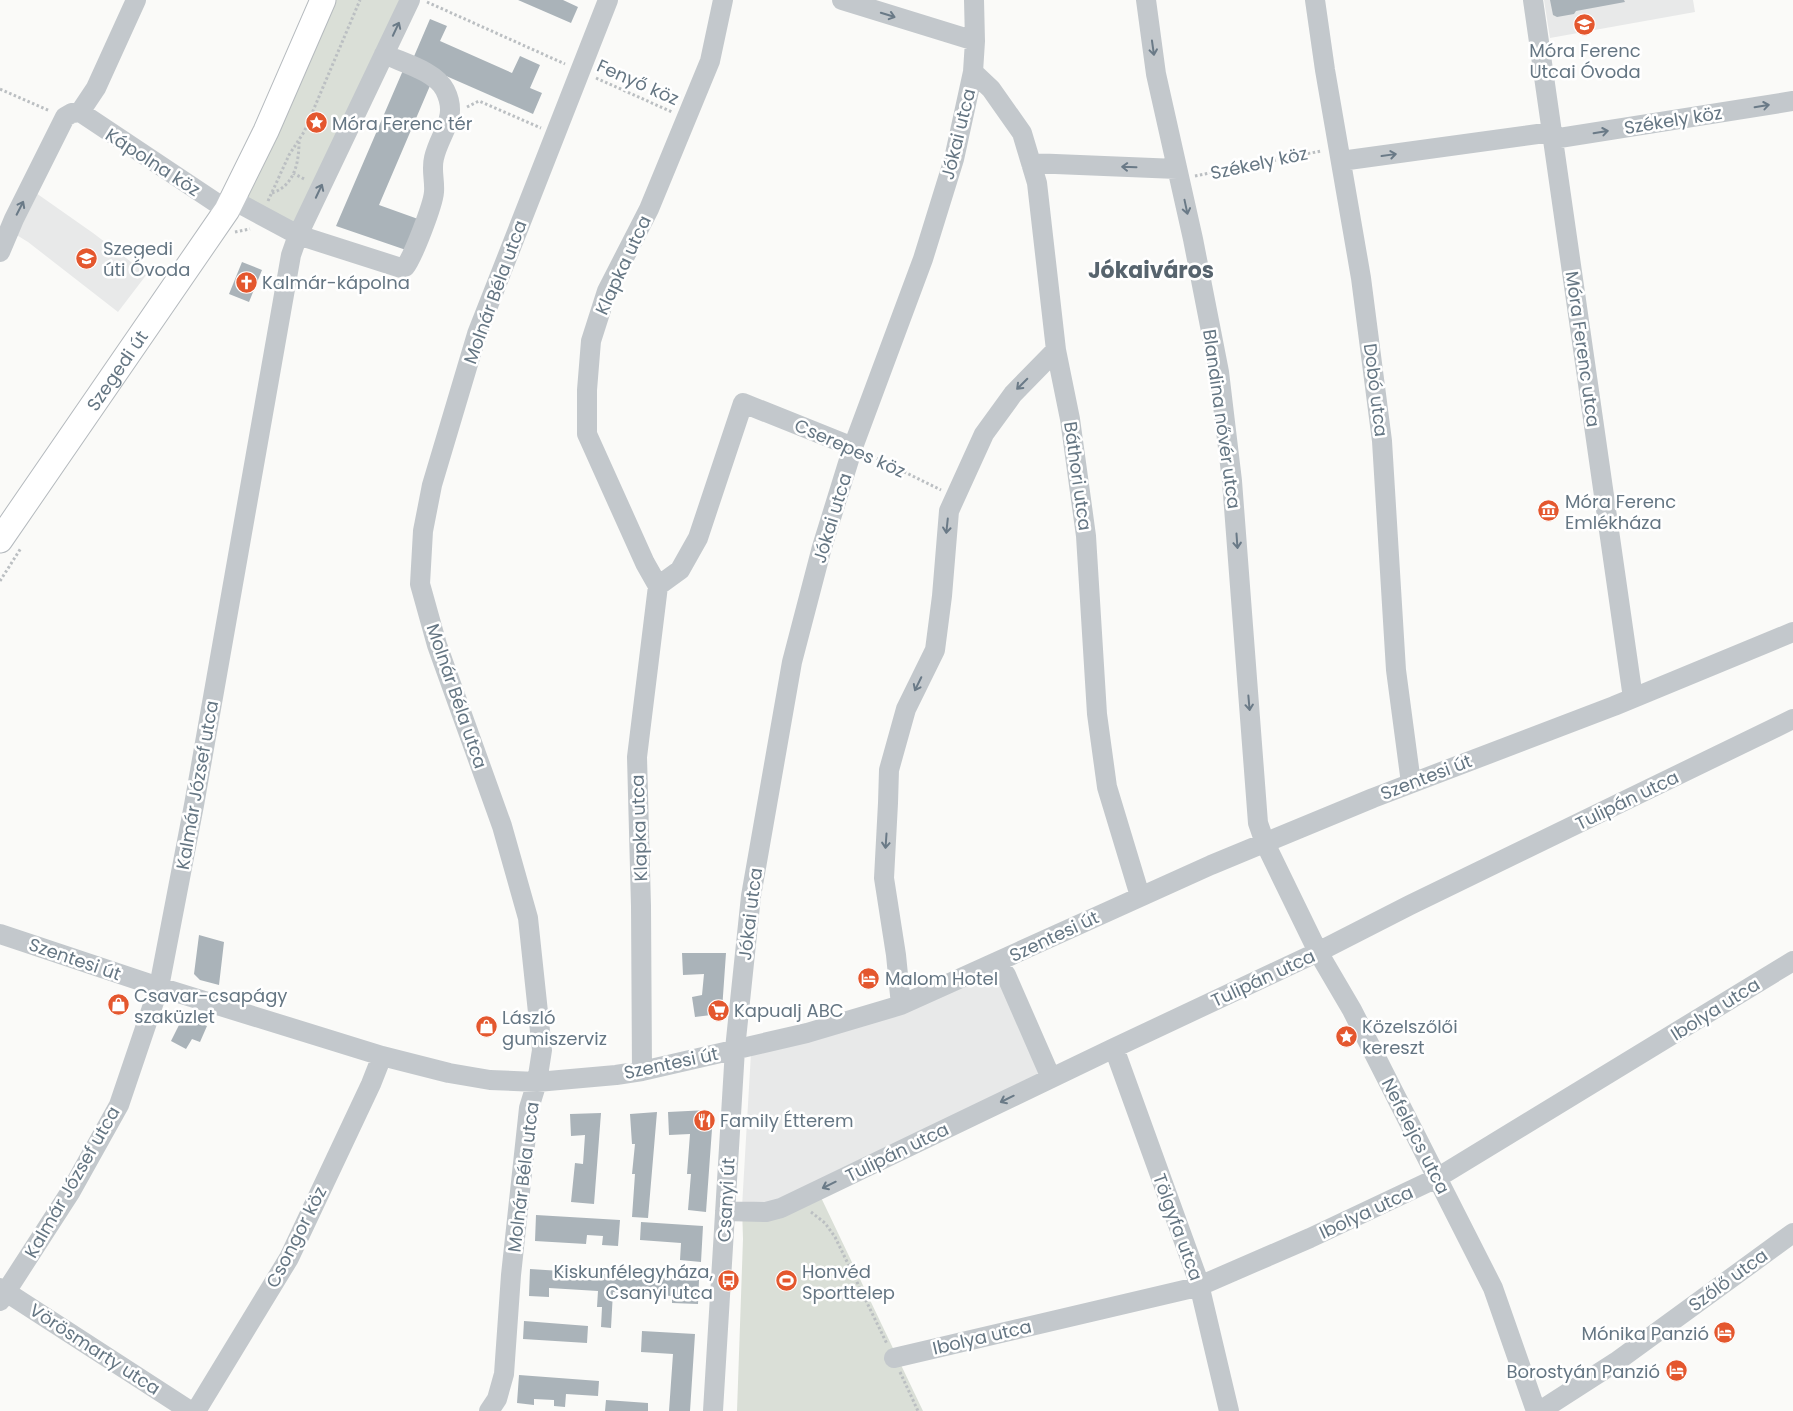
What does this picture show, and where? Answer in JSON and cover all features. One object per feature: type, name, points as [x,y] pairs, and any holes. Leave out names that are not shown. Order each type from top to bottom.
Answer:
[{"type":"main road","points":[[230,205],[266,131],[323,0]]},
{"type":"main road","name":"Szegedi út","points":[[0,538],[230,205]]},
{"type":"street","points":[[0,252],[14,219],[73,115],[96,88],[136,0]]},
{"type":"street","points":[[298,235],[410,0]]},
{"type":"street","name":"Molnár Béla utca","points":[[489,1411],[497,1399],[504,1374],[529,1108],[537,1082],[542,1050],[528,918],[502,826],[438,645],[420,584],[423,531],[432,485],[477,334],[608,0]]},
{"type":"street","name":"Klapka utca","points":[[642,1071],[641,906],[637,757],[658,586],[645,563],[588,434],[587,390],[591,341],[607,291],[649,209],[710,61],[723,0]]},
{"type":"street","points":[[842,0],[975,42]]},
{"type":"street","name":"Jókai utca","points":[[735,1049],[751,896],[792,662],[822,547],[853,447],[923,259],[954,159],[972,72],[975,42],[974,0]]},
{"type":"street","name":"Blandina nővér utca","points":[[1146,0],[1156,74],[1179,174],[1219,372],[1232,481],[1258,823],[1265,843]]},
{"type":"street","name":"Dobó utca","points":[[1315,0],[1339,154],[1362,278],[1382,441],[1396,670],[1411,783]]},
{"type":"street","name":"Móra Ferenc utca","points":[[1533,0],[1633,698]]},
{"type":"street","points":[[230,205],[298,235],[401,268],[405,267],[432,203],[434,157],[451,116],[450,103],[440,82],[433,76],[384,54]]},
{"type":"street","name":"Báthori utca","points":[[972,72],[991,89],[1022,133],[1037,183],[1056,350],[1070,420],[1086,536],[1097,714],[1106,778],[1140,896]]},
{"type":"street","name":"Székely köz","points":[[1339,154],[1553,136],[1793,101]]},
{"type":"street","name":"Kápolna köz","points":[[73,115],[230,205]]},
{"type":"street","points":[[1031,162],[1179,174]]},
{"type":"street","name":"Kalmár József utca","points":[[2,1293],[71,1191],[119,1105],[159,987],[194,805],[291,255],[298,235]]},
{"type":"street","points":[[901,1005],[896,956],[884,878],[889,770],[906,709],[935,650],[942,596],[949,511],[984,434],[1012,394],[1056,350]]},
{"type":"street","name":"Cserepes köz","points":[[658,586],[680,570],[698,538],[743,403],[853,447]]},
{"type":"street","name":"Szentesi út","points":[[0,934],[159,987],[382,1056],[449,1073],[490,1080],[537,1082],[642,1071],[807,1033],[901,1005],[997,963],[1140,896],[1265,843],[1411,783],[1633,698],[1793,632]]},
{"type":"street","name":"Tulipán utca","points":[[725,1211],[766,1212],[793,1203],[1318,952],[1410,905],[1793,718]]},
{"type":"street","name":"Nefelejcs utca","points":[[1265,843],[1318,952],[1352,1010],[1494,1288],[1536,1411]]},
{"type":"street","name":"Ibolya utca","points":[[894,1358],[1200,1286],[1310,1238],[1437,1178],[1793,961]]},
{"type":"street","points":[[997,963],[1006,975],[1051,1078]]},
{"type":"street","name":"Tölgyfa utca","points":[[1114,1048],[1200,1286],[1229,1411]]},
{"type":"street","name":"Csanyi út","points":[[712,1411],[735,1049]]},
{"type":"street","name":"Csongor köz","points":[[196,1411],[289,1258],[372,1084],[382,1056]]},
{"type":"street","name":"Szőlő utca","points":[[1540,1411],[1616,1362],[1793,1232]]},
{"type":"street","name":"Vörösmarty utca","points":[[2,1293],[190,1411]]},
{"type":"path","points":[[264,208],[289,155],[299,142],[360,0]]},
{"type":"path","name":"Fenyő köz","points":[[421,0],[686,118]]},
{"type":"path","points":[[0,89],[73,115]]},
{"type":"path","points":[[451,116],[480,100],[554,134]]},
{"type":"path","points":[[272,193],[280,190],[287,184],[293,173],[298,163],[299,142]]},
{"type":"path","name":"Székely köz","points":[[1179,174],[1339,154]]},
{"type":"path","name":"Cserepes köz","points":[[853,447],[955,497]]},
{"type":"path","points":[[793,1203],[809,1211],[825,1223],[835,1237],[918,1411]]},
{"type":"shaded area","points":[[326,0],[409,0],[298,235],[234,199]]},
{"type":"shaded area","name":"Móra Ferenc Utcai Óvoda","points":[[1544,0],[1693,0],[1695,12],[1550,38]]},
{"type":"shaded area","name":"Szegedi úti Óvoda","points":[[36,193],[147,274],[118,312],[15,234]]},
{"type":"shaded area","points":[[994,967],[1045,1077],[783,1203],[742,1207],[751,1053]]},
{"type":"shaded area","name":"Honvéd Sporttelep","points":[[816,1187],[923,1411],[737,1411],[743,1239],[742,1207],[766,1208]]},
{"type":"building","points":[[518,0],[563,0],[578,7],[571,23]]},
{"type":"building","points":[[1550,0],[1624,0],[1625,2],[1576,11],[1574,14],[1557,17],[1553,15]]},
{"type":"building","points":[[430,19],[447,26],[440,41],[512,73],[520,56],[540,65],[530,88],[542,93],[533,114],[412,61]]},
{"type":"building","points":[[404,68],[432,81],[379,205],[418,219],[406,250],[336,226]]},
{"type":"building","name":"Kalmár-kápolna","points":[[242,262],[262,270],[249,302],[229,294]]},
{"type":"building","points":[[199,935],[224,942],[219,985],[200,980],[194,974]]},
{"type":"building","points":[[682,953],[726,953],[722,1010],[719,1014],[695,1017],[692,997],[702,995],[704,974],[683,975]]},
{"type":"building","points":[[187,1019],[207,1026],[200,1042],[192,1039],[186,1049],[171,1041],[181,1021]]},
{"type":"building","points":[[708,1110],[713,1115],[706,1212],[688,1210],[691,1174],[687,1174],[690,1134],[669,1135],[668,1112]]},
{"type":"building","points":[[657,1112],[648,1218],[632,1217],[635,1174],[632,1174],[635,1144],[632,1144],[630,1114]]},
{"type":"building","points":[[601,1113],[594,1204],[571,1202],[575,1163],[583,1164],[585,1135],[571,1136],[570,1114]]},
{"type":"building","points":[[536,1215],[620,1220],[618,1246],[602,1245],[603,1236],[587,1235],[586,1244],[535,1241]]},
{"type":"building","points":[[641,1222],[703,1226],[701,1262],[680,1260],[681,1243],[640,1240]]},
{"type":"building","points":[[530,1269],[699,1280],[698,1304],[672,1303],[672,1296],[613,1292],[611,1328],[601,1327],[602,1307],[597,1307],[598,1291],[549,1288],[549,1297],[529,1296]]},
{"type":"building","points":[[524,1321],[588,1326],[587,1343],[523,1339]]},
{"type":"building","points":[[642,1331],[695,1334],[690,1411],[669,1411],[673,1354],[641,1352]]},
{"type":"building","points":[[519,1375],[599,1381],[598,1396],[566,1394],[565,1407],[554,1406],[554,1400],[534,1399],[534,1405],[517,1403]]},
{"type":"building","points":[[606,1400],[648,1403],[648,1411],[605,1411]]},
{"type":"place","name":"Móra Ferenc Utcai Óvoda","points":[[1585,25]]},
{"type":"place","name":"Móra Ferenc tér","points":[[316,123]]},
{"type":"place","name":"Szegedi úti Óvoda","points":[[87,258]]},
{"type":"place","name":"Kalmár-kápolna","points":[[246,282]]},
{"type":"place","name":"Móra Ferenc Emlékháza","points":[[1549,511]]},
{"type":"place","name":"Malom Hotel","points":[[869,978]]},
{"type":"place","name":"Csavar-csapágy szaküzlet","points":[[118,1005]]},
{"type":"place","name":"Kapualj ABC","points":[[718,1010]]},
{"type":"place","name":"László gumiszerviz","points":[[486,1027]]},
{"type":"place","name":"Közelszőlői kereszt","points":[[1346,1036]]},
{"type":"place","name":"Family Étterem","points":[[704,1120]]},
{"type":"place","name":"Kiskunfélegyháza, Csanyi utca","points":[[729,1281]]},
{"type":"place","name":"Honvéd Sporttelep","points":[[786,1281]]},
{"type":"place","name":"Mónika Panzió","points":[[1725,1333]]},
{"type":"place","name":"Borostyán Panzió","points":[[1676,1371]]},
{"type":"district","name":"Jókaiváros","points":[[1151,270]]}]
